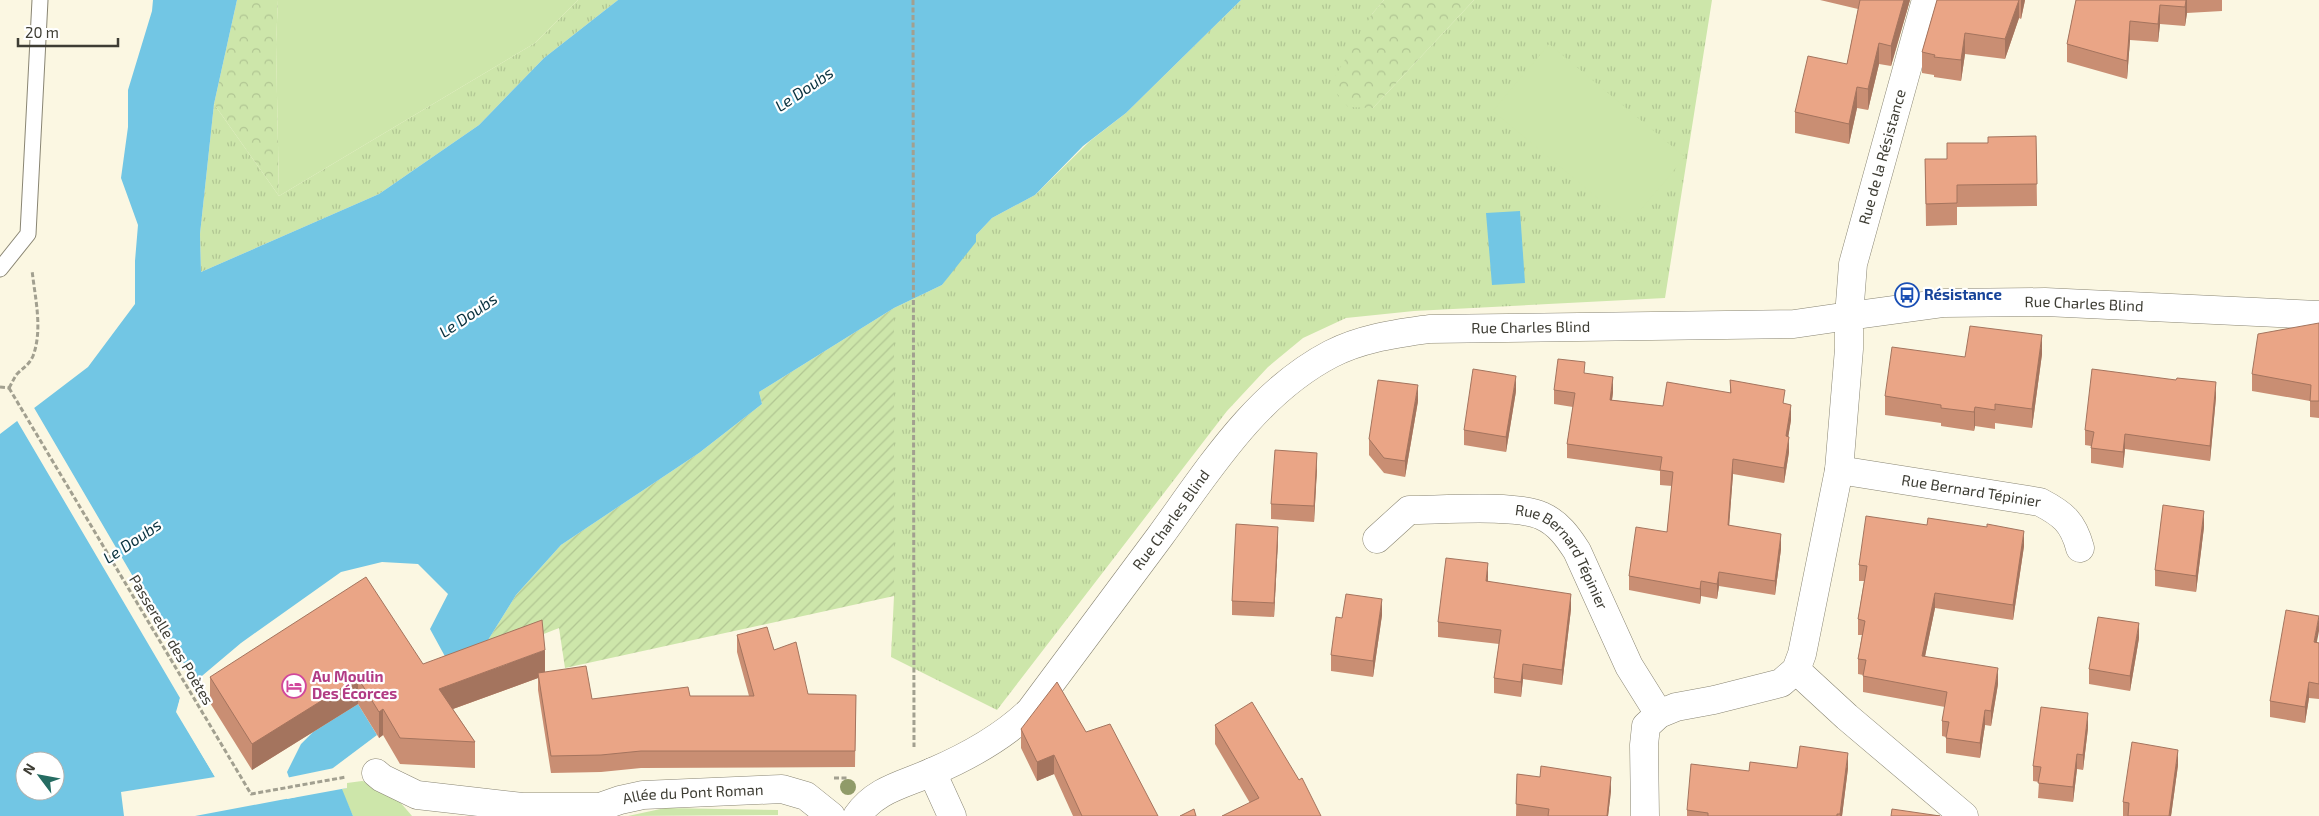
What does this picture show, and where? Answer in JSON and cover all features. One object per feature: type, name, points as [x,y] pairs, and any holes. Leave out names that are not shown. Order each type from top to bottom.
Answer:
[{"type":"street","name":"Rue de la Résistance","points":[[1849,316],[1853,264],[1926,0]]},
{"type":"street","name":"Rue Charles Blind","points":[[857,816],[871,800],[882,792],[923,775],[1011,730],[1030,711],[1228,444],[1283,388],[1308,368],[1355,343],[1391,334],[1429,329],[1794,324],[1944,303],[2045,302],[2319,315]]},
{"type":"street","points":[[1645,816],[1644,745],[1646,726],[1659,714],[1676,707],[1714,700],[1781,683],[1796,670],[1802,654],[1838,470],[1849,349],[1849,316]]},
{"type":"street","name":"Rue Bernard Tépinier","points":[[1838,470],[2040,502],[2061,514],[2076,532],[2080,548]]},
{"type":"street","name":"Rue Bernard Tépinier","points":[[1376,539],[1409,510],[1518,510],[1542,516],[1566,536],[1577,551],[1629,666],[1659,714]]},
{"type":"street","points":[[1796,670],[1847,717],[1964,816]]},
{"type":"street","name":"Allée du Pont Roman","points":[[376,773],[382,778],[417,795],[522,807],[600,807],[643,795],[782,788],[806,796],[831,816]]},
{"type":"street","points":[[923,775],[952,816]]},
{"type":"lane","points":[[0,269],[28,234],[40,0]]},
{"type":"path","points":[[913,0],[914,339],[923,775]]},
{"type":"path","points":[[0,387],[9,388],[16,375],[27,365],[32,357],[37,338],[38,322],[28,234]]},
{"type":"path","name":"Passerelle des Poètes","points":[[9,388],[251,794],[346,777]]},
{"type":"green space","points":[[237,0],[278,0],[276,44],[279,196],[214,104]]},
{"type":"green space","points":[[278,0],[578,0],[535,43],[279,196],[276,44]]},
{"type":"green space","points":[[578,0],[618,0],[544,58],[479,125],[379,194],[201,272],[200,234],[214,104],[279,196],[535,43]]},
{"type":"green space","points":[[1241,0],[1384,0],[1372,14],[1373,108],[1474,0],[1712,0],[1665,298],[1414,311],[1346,318],[1303,338],[1268,367],[1227,411],[997,710],[891,657],[894,596],[894,308],[942,285],[976,235],[992,218],[1035,195],[1090,141],[1126,113]]},
{"type":"green space","points":[[1384,0],[1474,0],[1373,108],[1348,107],[1330,85],[1372,14]]},
{"type":"green space","points":[[1549,44],[1685,157],[1629,224],[1493,111]]},
{"type":"green space","points":[[894,308],[894,596],[565,668],[559,628],[475,661],[516,595],[561,545],[699,453],[762,404],[759,392]]},
{"type":"green space","points":[[362,781],[378,785],[390,793],[412,816],[353,816],[341,789],[347,788],[347,783]]},
{"type":"green space","points":[[665,808],[778,810],[778,815],[628,816]]},
{"type":"water","name":"Le Doubs","points":[[153,0],[237,0],[214,104],[200,234],[201,272],[379,194],[479,125],[544,58],[618,0],[1241,0],[1126,113],[1083,146],[1035,195],[992,218],[976,235],[976,242],[942,285],[894,308],[759,392],[762,404],[699,453],[561,545],[516,595],[475,661],[453,671],[430,629],[448,594],[418,564],[382,562],[341,572],[241,643],[190,686],[180,698],[177,712],[215,777],[121,792],[124,816],[0,816],[0,434],[88,367],[135,304],[135,261],[138,225],[121,178],[128,127],[128,90],[152,11]]},
{"type":"water","points":[[1520,211],[1525,283],[1492,285],[1486,213]]},
{"type":"water","points":[[358,704],[377,735],[333,768],[330,773],[347,788],[342,789],[353,816],[195,816],[296,797],[287,772],[301,744],[313,732]]},
{"type":"pier","points":[[33,406],[196,684],[183,699],[179,712],[217,776],[215,777],[176,712],[180,698],[16,419]]},
{"type":"pier","points":[[339,767],[333,773],[347,784],[347,788],[287,799],[286,797],[293,795],[286,778]]},
{"type":"building","points":[[1860,0],[1904,0],[1891,46],[1879,43],[1868,89],[1857,87],[1849,124],[1795,112],[1808,56],[1847,64]]},
{"type":"building","points":[[1937,0],[2019,0],[2005,39],[1965,33],[1961,60],[1934,57],[1935,55],[1922,52]]},
{"type":"building","points":[[2076,0],[2186,0],[2185,7],[2160,5],[2158,24],[2130,21],[2127,61],[2067,44]]},
{"type":"building","points":[[2036,136],[2037,184],[1957,185],[1957,203],[1926,204],[1925,159],[1947,159],[1947,143],[1988,143],[1988,137]]},
{"type":"building","points":[[2319,323],[2319,401],[2310,401],[2311,385],[2252,374],[2258,334]]},
{"type":"building","points":[[1970,326],[2042,335],[2032,409],[1995,404],[1995,410],[1975,407],[1974,412],[1941,408],[1941,405],[1885,396],[1892,347],[1965,357]]},
{"type":"building","points":[[1558,359],[1585,362],[1584,373],[1613,377],[1610,400],[1663,406],[1667,382],[1731,393],[1730,380],[1785,390],[1783,403],[1791,405],[1786,436],[1789,437],[1784,468],[1733,459],[1728,525],[1781,534],[1775,581],[1719,572],[1717,584],[1701,581],[1700,589],[1629,576],[1636,527],[1667,532],[1673,472],[1660,470],[1662,457],[1567,444],[1575,393],[1554,390]]},
{"type":"building","points":[[1473,369],[1516,376],[1506,437],[1464,430]]},
{"type":"building","points":[[2092,369],[2176,380],[2177,378],[2216,382],[2210,446],[2125,434],[2123,452],[2091,448],[2094,432],[2085,430]]},
{"type":"building","points":[[1378,380],[1418,385],[1405,461],[1384,458],[1369,439]]},
{"type":"building","points":[[1275,450],[1317,453],[1314,506],[1271,504]]},
{"type":"building","points":[[2163,505],[2204,511],[2196,576],[2155,570]]},
{"type":"building","points":[[1866,516],[1927,525],[1928,518],[1987,527],[1987,524],[2024,531],[2013,605],[1935,593],[1922,656],[1998,668],[1991,711],[1985,710],[1980,743],[1946,738],[1949,722],[1942,721],[1947,692],[1863,676],[1866,660],[1858,659],[1865,621],[1858,619],[1867,566],[1859,565]]},
{"type":"building","points":[[1236,524],[1278,527],[1274,603],[1232,601]]},
{"type":"building","points":[[1446,558],[1488,563],[1486,581],[1571,594],[1562,670],[1523,664],[1521,682],[1494,678],[1501,630],[1438,622]]},
{"type":"building","points":[[366,577],[423,664],[542,620],[545,650],[439,689],[475,742],[400,738],[383,709],[379,712],[358,678],[252,744],[210,677]]},
{"type":"building","points":[[1346,594],[1382,599],[1373,661],[1331,655],[1336,617],[1342,618]]},
{"type":"building","points":[[2286,610],[2319,616],[2314,642],[2319,643],[2319,684],[2309,682],[2305,707],[2270,701]]},
{"type":"building","points":[[2098,617],[2139,623],[2130,676],[2089,669]]},
{"type":"building","points":[[767,627],[774,650],[796,642],[808,694],[856,695],[855,751],[641,751],[601,755],[551,756],[538,673],[586,666],[592,699],[688,687],[690,696],[754,696],[737,635]]},
{"type":"building","points":[[1057,682],[1086,732],[1110,724],[1158,816],[1082,816],[1054,755],[1037,762],[1021,729]]},
{"type":"building","points":[[1252,702],[1299,780],[1302,778],[1321,816],[1222,816],[1259,798],[1215,725]]},
{"type":"building","points":[[2041,707],[2088,713],[2083,755],[2077,754],[2073,787],[2038,783],[2041,767],[2033,766]]},
{"type":"building","points":[[2132,742],[2178,750],[2169,816],[2128,816],[2129,803],[2123,802]]},
{"type":"building","points":[[1800,746],[1848,753],[1840,814],[1837,814],[1837,816],[1708,816],[1708,813],[1687,810],[1691,764],[1749,771],[1750,762],[1797,768]]},
{"type":"building","points":[[1541,766],[1611,777],[1607,816],[1548,816],[1549,809],[1516,804],[1517,774],[1540,777]]},
{"type":"building","points":[[1194,809],[1196,816],[1180,816]]},
{"type":"building","points":[[1892,809],[1940,816],[1891,816]]},
{"type":"place","name":"Résistance","points":[[1907,295]]},
{"type":"place","name":"Au Moulin Des Écorces","points":[[294,686]]}]
